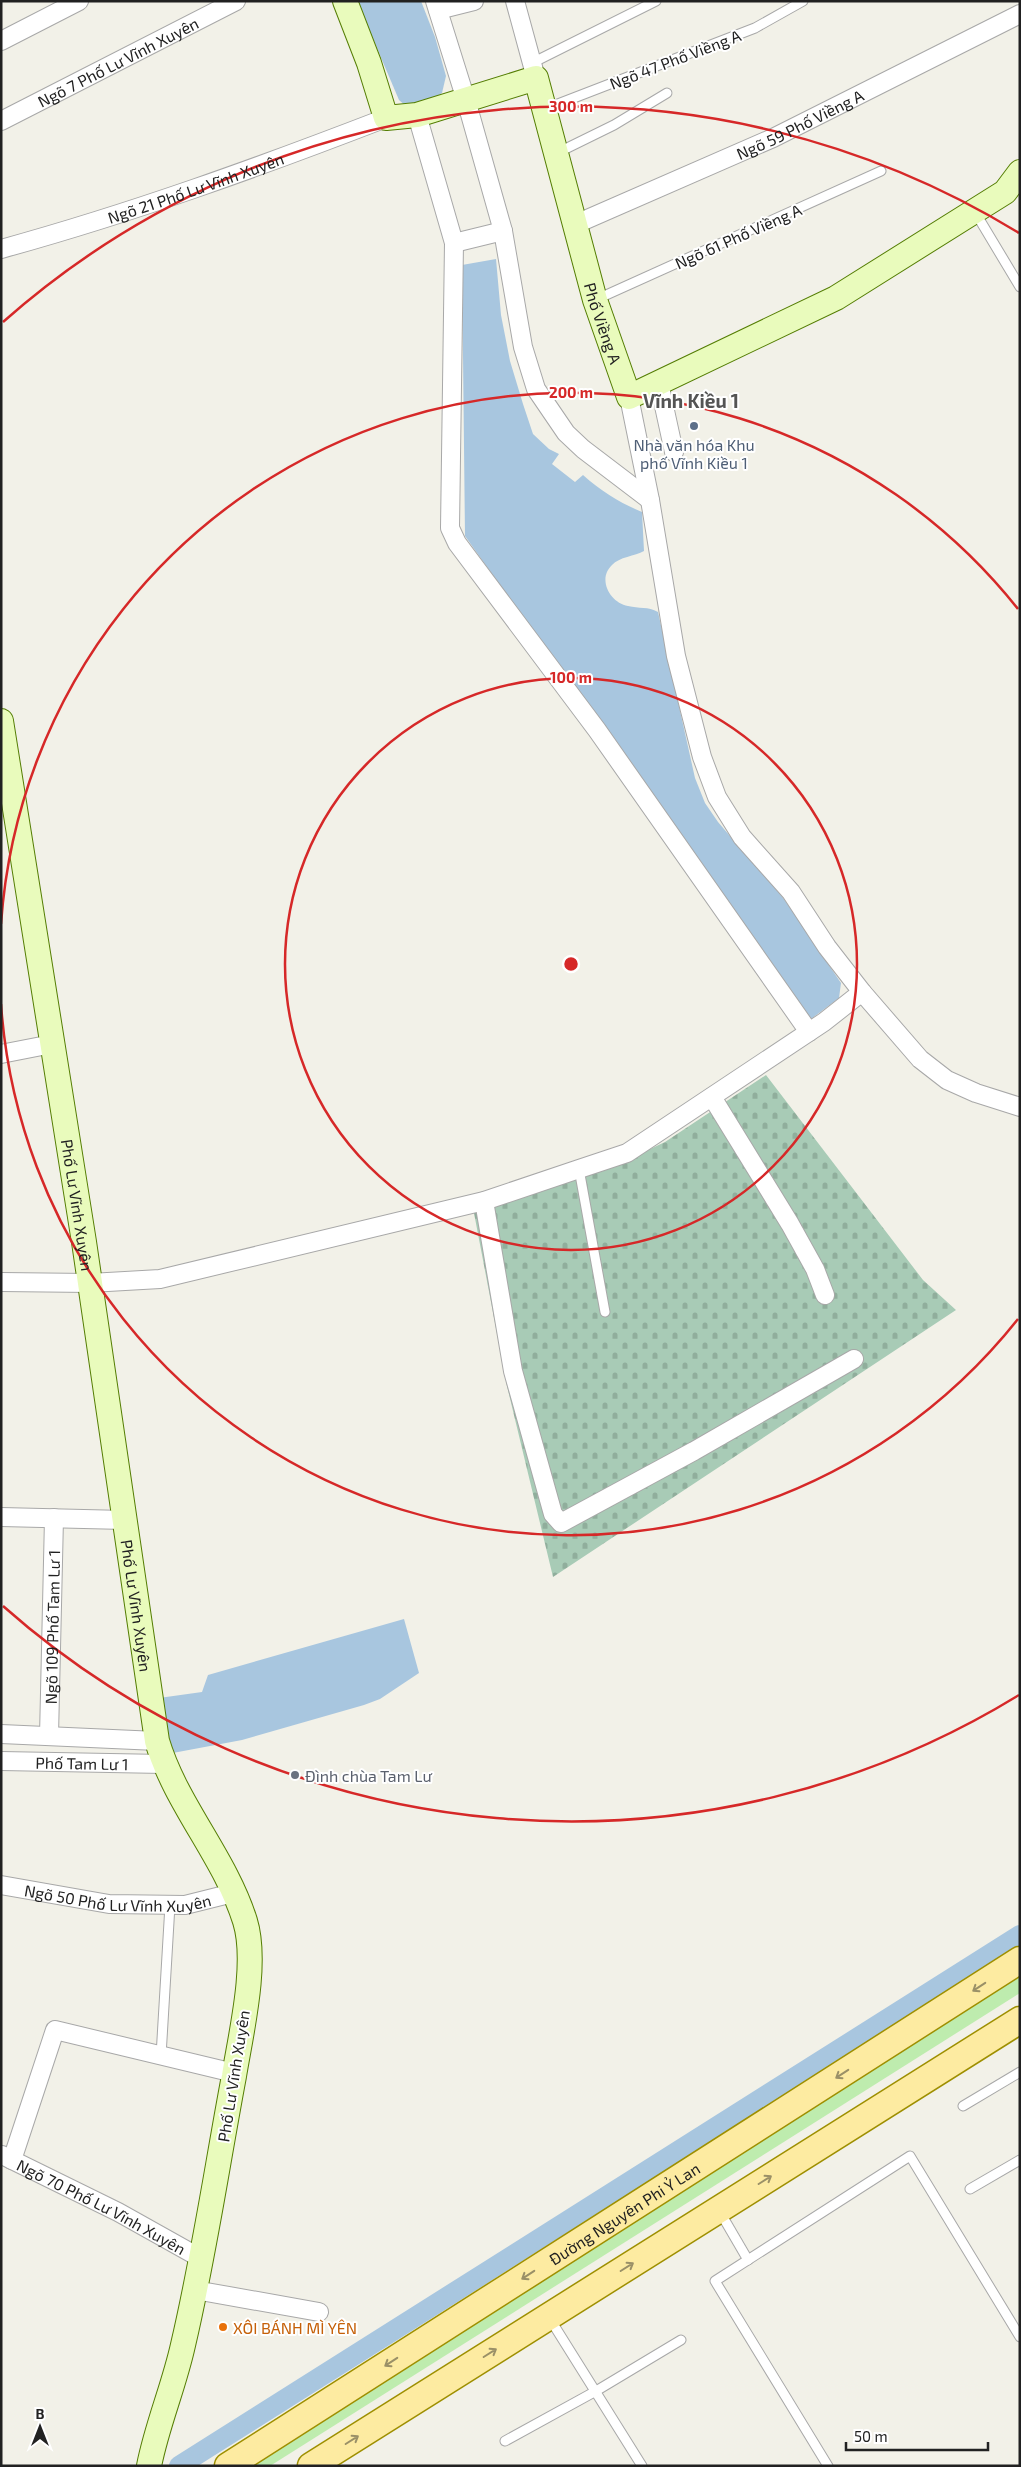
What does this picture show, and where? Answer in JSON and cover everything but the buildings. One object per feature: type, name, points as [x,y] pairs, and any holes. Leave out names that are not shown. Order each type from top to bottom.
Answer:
[{"type":"main road","name":"Đường Nguyên Phi Ỷ Lan","points":[[228,2466],[1020,1960]]},
{"type":"main road","points":[[311,2466],[1020,2020]]},
{"type":"street","points":[[1,41],[79,1]]},
{"type":"street","name":"Ngõ 7 Phố Lư Vĩnh Xuyên","points":[[1,121],[236,1]]},
{"type":"street","points":[[345,1],[370,63],[386,118],[420,114],[466,100],[534,70],[515,1]]},
{"type":"street","points":[[474,1],[436,6],[466,100],[503,231],[523,347],[536,390],[566,433],[583,449],[650,500]]},
{"type":"street","name":"Ngõ 59 Phố Viềng A","points":[[576,224],[773,138],[1020,14]]},
{"type":"street","name":"Phố Viềng A","points":[[534,70],[595,300],[629,397]]},
{"type":"street","points":[[420,114],[454,243],[450,528],[457,543],[597,730],[809,1032]]},
{"type":"street","name":"Ngõ 21 Phố Lư Vĩnh Xuyên","points":[[1,249],[68,230],[270,162],[386,118]]},
{"type":"street","points":[[1020,172],[1005,192],[836,298],[629,397],[650,500],[676,656],[702,758],[717,797],[742,837],[791,892],[827,947],[862,992],[920,1060],[947,1080],[976,1093],[1020,1107]]},
{"type":"street","points":[[454,243],[503,231]]},
{"type":"street","points":[[659,383],[674,452]]},
{"type":"street","name":"Phố Lư Vĩnh Xuyên","points":[[1,721],[90,1283],[157,1740],[164,1764],[233,1893],[246,1922],[250,1962],[244,2028],[234,2074],[202,2259],[183,2347],[149,2466]]},
{"type":"street","points":[[1,1282],[90,1283],[160,1279],[484,1201],[627,1153],[824,1022],[862,992]]},
{"type":"street","points":[[1,1054],[52,1044]]},
{"type":"street","points":[[712,1097],[790,1224],[815,1269],[825,1295]]},
{"type":"street","points":[[484,1201],[513,1371],[552,1514],[562,1523],[694,1451],[854,1359]]},
{"type":"street","points":[[1,1517],[125,1520]]},
{"type":"street","name":"Ngõ 109 Phố Tam Lư 1","points":[[49,1736],[54,1518]]},
{"type":"street","name":"Phố Tam Lư 1","points":[[1,1734],[157,1740]]},
{"type":"street","name":"Phố Tam Lư 1","points":[[1,1761],[164,1764]]},
{"type":"street","name":"Ngõ 50 Phố Lư Vĩnh Xuyên","points":[[1,1886],[109,1904],[185,1905],[233,1893]]},
{"type":"street","points":[[7,2158],[55,2030],[234,2074]]},
{"type":"street","name":"Ngõ 70 Phố Lư Vĩnh Xuyên","points":[[7,2158],[118,2212],[202,2259]]},
{"type":"street","points":[[195,2290],[319,2312]]},
{"type":"lane","points":[[534,70],[656,1]]},
{"type":"lane","name":"Ngõ 47 Phố Viềng A","points":[[544,109],[755,28],[803,1]]},
{"type":"lane","points":[[556,153],[614,125],[667,92]]},
{"type":"lane","name":"Ngõ 61 Phố Viềng A","points":[[595,300],[881,171]]},
{"type":"lane","points":[[975,212],[1020,287]]},
{"type":"lane","points":[[579,1169],[605,1312]]},
{"type":"lane","points":[[161,2056],[170,1905]]},
{"type":"lane","points":[[964,2106],[1020,2072]]},
{"type":"lane","points":[[828,2466],[715,2281],[910,2156],[1020,2337]]},
{"type":"lane","points":[[970,2189],[1020,2160]]},
{"type":"lane","points":[[718,2209],[748,2260]]},
{"type":"lane","points":[[548,2316],[642,2466]]},
{"type":"lane","points":[[505,2441],[596,2391],[681,2340]]},
{"type":"green space","points":[[766,1075],[923,1280],[956,1310],[553,1577],[507,1386],[474,1213],[616,1165],[665,1142]]},
{"type":"green space","points":[[1020,1976],[1020,1993],[270,2466],[244,2466]]},
{"type":"water","points":[[357,1],[421,1],[435,37],[446,76],[442,93],[428,103],[407,107],[399,100]]},
{"type":"water","points":[[496,259],[501,315],[510,361],[533,434],[549,449],[559,454],[552,464],[575,482],[583,475],[611,496],[642,512],[644,551],[615,562],[608,571],[606,583],[611,595],[622,604],[658,612],[695,778],[705,803],[718,822],[784,899],[841,983],[839,998],[811,1019],[806,1019],[465,536],[462,265]]},
{"type":"water","points":[[404,1619],[419,1673],[380,1699],[242,1740],[162,1755],[159,1698],[202,1692],[208,1675]]},
{"type":"waterway","points":[[179,2466],[1020,1935]]},
{"type":"place","name":"Nhà văn hóa Khu phố Vĩnh Kiều 1","points":[[694,426]]},
{"type":"place","name":"Đình chùa Tam Lư","points":[[295,1775]]},
{"type":"place","name":"XÔI BÁNH MÌ YÊN","points":[[223,2327]]},
{"type":"district","name":"Vĩnh Kiều 1","points":[[691,400]]}]
